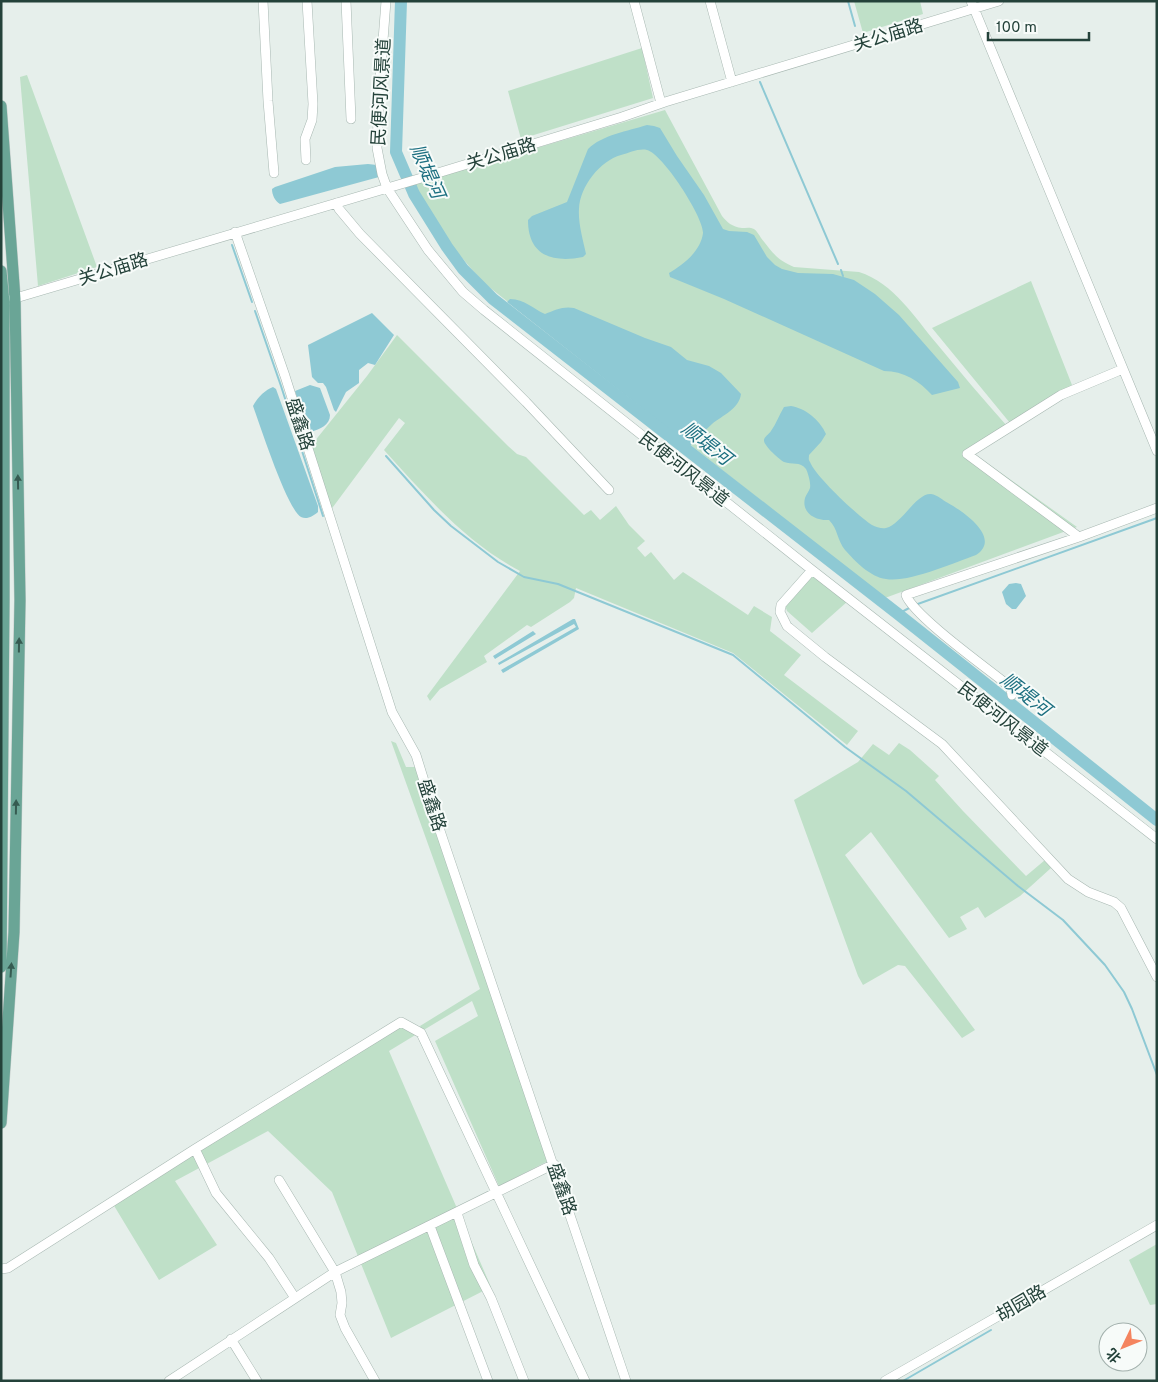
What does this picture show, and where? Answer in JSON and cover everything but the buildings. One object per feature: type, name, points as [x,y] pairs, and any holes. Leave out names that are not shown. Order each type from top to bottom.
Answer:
[{"type":"main road","points":[[1,106],[6,301],[20,600],[14,932],[1,1123]]},
{"type":"main road","points":[[1,271],[6,301],[1,967]]},
{"type":"street","points":[[263,1],[274,173]]},
{"type":"street","points":[[306,160],[305,138],[312,120],[313,104],[307,1]]},
{"type":"street","points":[[346,1],[351,119]]},
{"type":"street","name":"民便河风景道","points":[[386,1],[377,148],[390,187],[428,250],[443,270],[470,298],[812,570],[1157,840]]},
{"type":"street","points":[[634,1],[661,103]]},
{"type":"street","points":[[710,1],[732,82]]},
{"type":"street","name":"关公庙路","points":[[6,301],[622,117],[972,5],[999,1]]},
{"type":"street","points":[[972,5],[1157,451]]},
{"type":"street","points":[[336,203],[338,210],[360,234],[526,402],[609,490]]},
{"type":"street","name":"盛鑫路","points":[[236,232],[285,376],[392,712],[416,755],[626,1381]]},
{"type":"street","points":[[1079,538],[966,454],[1061,396],[1123,369]]},
{"type":"street","points":[[1012,695],[1011,689],[1004,682],[920,614],[906,595],[1079,538],[1157,508]]},
{"type":"street","points":[[812,570],[781,605],[780,612],[787,626],[942,744],[1068,879],[1088,892],[1114,902],[1121,908],[1157,977]]},
{"type":"street","points":[[1,1269],[8,1268],[195,1149],[401,1022],[421,1033],[585,1381]]},
{"type":"street","points":[[195,1149],[216,1193],[269,1258],[295,1298]]},
{"type":"street","points":[[173,1380],[231,1339],[335,1272],[554,1164]]},
{"type":"street","points":[[279,1180],[335,1272],[341,1292],[340,1315],[345,1328],[375,1381]]},
{"type":"street","points":[[457,1213],[474,1265],[491,1298],[524,1381]]},
{"type":"street","name":"胡园路","points":[[885,1381],[1157,1225]]},
{"type":"street","points":[[430,1226],[488,1381]]},
{"type":"street","points":[[231,1339],[257,1381]]},
{"type":"green space","points":[[854,1],[920,1],[923,14],[863,33]]},
{"type":"green space","points":[[642,48],[653,98],[521,139],[508,91]]},
{"type":"green space","points":[[27,75],[97,267],[38,286],[20,77]]},
{"type":"green space","points":[[665,110],[722,216],[730,224],[735,227],[754,229],[775,255],[794,267],[859,272],[883,284],[903,302],[1007,426],[969,450],[1077,527],[885,598],[484,283],[436,224],[420,197],[415,184]]},
{"type":"green space","points":[[1031,281],[1072,385],[1010,423],[932,328]]},
{"type":"green space","points":[[397,335],[508,446],[517,454],[526,457],[584,515],[591,510],[600,520],[616,506],[629,525],[645,541],[637,548],[645,557],[651,552],[674,580],[683,572],[748,615],[754,606],[772,617],[770,631],[801,655],[784,675],[858,731],[847,745],[733,653],[576,588],[574,598],[570,602],[531,627],[527,625],[484,656],[487,662],[440,689],[430,701],[427,696],[520,571],[481,546],[464,532],[384,450],[405,423],[399,418],[330,511],[310,447]]},
{"type":"green space","points":[[812,573],[848,601],[812,633],[787,611],[785,605]]},
{"type":"green space","points":[[391,741],[396,743],[406,767],[415,767],[548,1161],[499,1186],[435,1041],[478,1016],[472,1001],[422,1031],[420,1026],[480,989]]},
{"type":"green space","points":[[899,743],[910,750],[939,776],[935,780],[1026,876],[1045,860],[1051,868],[1020,896],[985,918],[978,907],[960,917],[967,929],[949,938],[871,832],[845,855],[975,1030],[962,1038],[905,966],[898,965],[863,985],[858,976],[794,800],[858,762],[873,744],[889,755]]},
{"type":"green space","points":[[400,1027],[417,1034],[389,1051],[491,1287],[391,1338],[332,1192],[268,1131],[175,1181],[217,1245],[159,1280],[113,1204]]},
{"type":"green space","points":[[1157,1244],[1157,1304],[1150,1305],[1129,1260]]},
{"type":"water","points":[[647,125],[660,128],[704,195],[723,229],[747,232],[754,235],[767,257],[782,269],[798,273],[833,274],[854,280],[875,294],[899,315],[958,382],[960,388],[932,395],[922,385],[905,375],[884,371],[724,299],[670,277],[669,273],[685,262],[699,246],[703,233],[702,225],[690,201],[672,174],[654,154],[647,150],[637,150],[613,158],[599,169],[587,183],[580,200],[579,209],[580,226],[586,254],[583,257],[562,259],[544,254],[537,249],[532,242],[528,220],[532,216],[567,202],[588,149],[600,140]]},
{"type":"water","points":[[377,165],[379,177],[280,204],[273,196],[272,189],[275,187],[335,167]]},
{"type":"water","points":[[510,299],[525,302],[545,314],[563,308],[574,308],[671,347],[687,360],[709,366],[721,373],[741,394],[740,399],[734,408],[712,424],[690,446],[507,302]]},
{"type":"water","points":[[372,313],[394,335],[375,365],[368,363],[359,370],[359,383],[346,392],[336,412],[326,387],[323,383],[318,383],[312,377],[308,345]]},
{"type":"water","points":[[310,385],[320,388],[330,415],[326,424],[311,432],[305,425],[295,391]]},
{"type":"water","points":[[273,387],[276,389],[318,506],[318,512],[308,518],[301,517],[295,511],[289,499],[274,466],[253,406],[267,390]]},
{"type":"water","points":[[791,406],[802,409],[812,416],[826,434],[809,455],[809,460],[814,469],[838,496],[872,525],[886,528],[892,525],[920,498],[931,494],[938,496],[963,513],[978,526],[983,533],[985,541],[983,548],[976,555],[906,578],[880,578],[863,568],[845,550],[829,520],[815,518],[805,508],[805,498],[810,489],[806,469],[801,465],[782,461],[764,442],[784,407]]},
{"type":"water","points":[[1009,584],[1021,584],[1026,596],[1016,609],[1012,609],[1006,604],[1002,592]]},
{"type":"water","points":[[575,619],[579,629],[503,673],[501,670],[576,627],[574,624],[499,665],[498,663]]},
{"type":"water","points":[[533,631],[536,634],[495,659],[493,656]]},
{"type":"waterway","name":"顺堤河","points":[[401,1],[396,152],[414,194],[463,269],[493,299],[898,614],[1157,820]]},
{"type":"waterway","points":[[848,1],[855,26]]},
{"type":"waterway","points":[[760,82],[838,264]]},
{"type":"waterway","points":[[232,245],[252,302]]},
{"type":"waterway","points":[[841,270],[843,276]]},
{"type":"waterway","points":[[255,311],[323,516]]},
{"type":"waterway","points":[[386,456],[434,510],[451,526],[498,562],[524,577],[558,584],[733,655],[845,747],[906,791],[1018,886],[1063,920],[1105,965],[1124,992],[1157,1075]]},
{"type":"waterway","points":[[915,605],[1157,518]]},
{"type":"waterway","points":[[898,614],[911,607]]},
{"type":"waterway","points":[[903,1381],[991,1330]]}]
